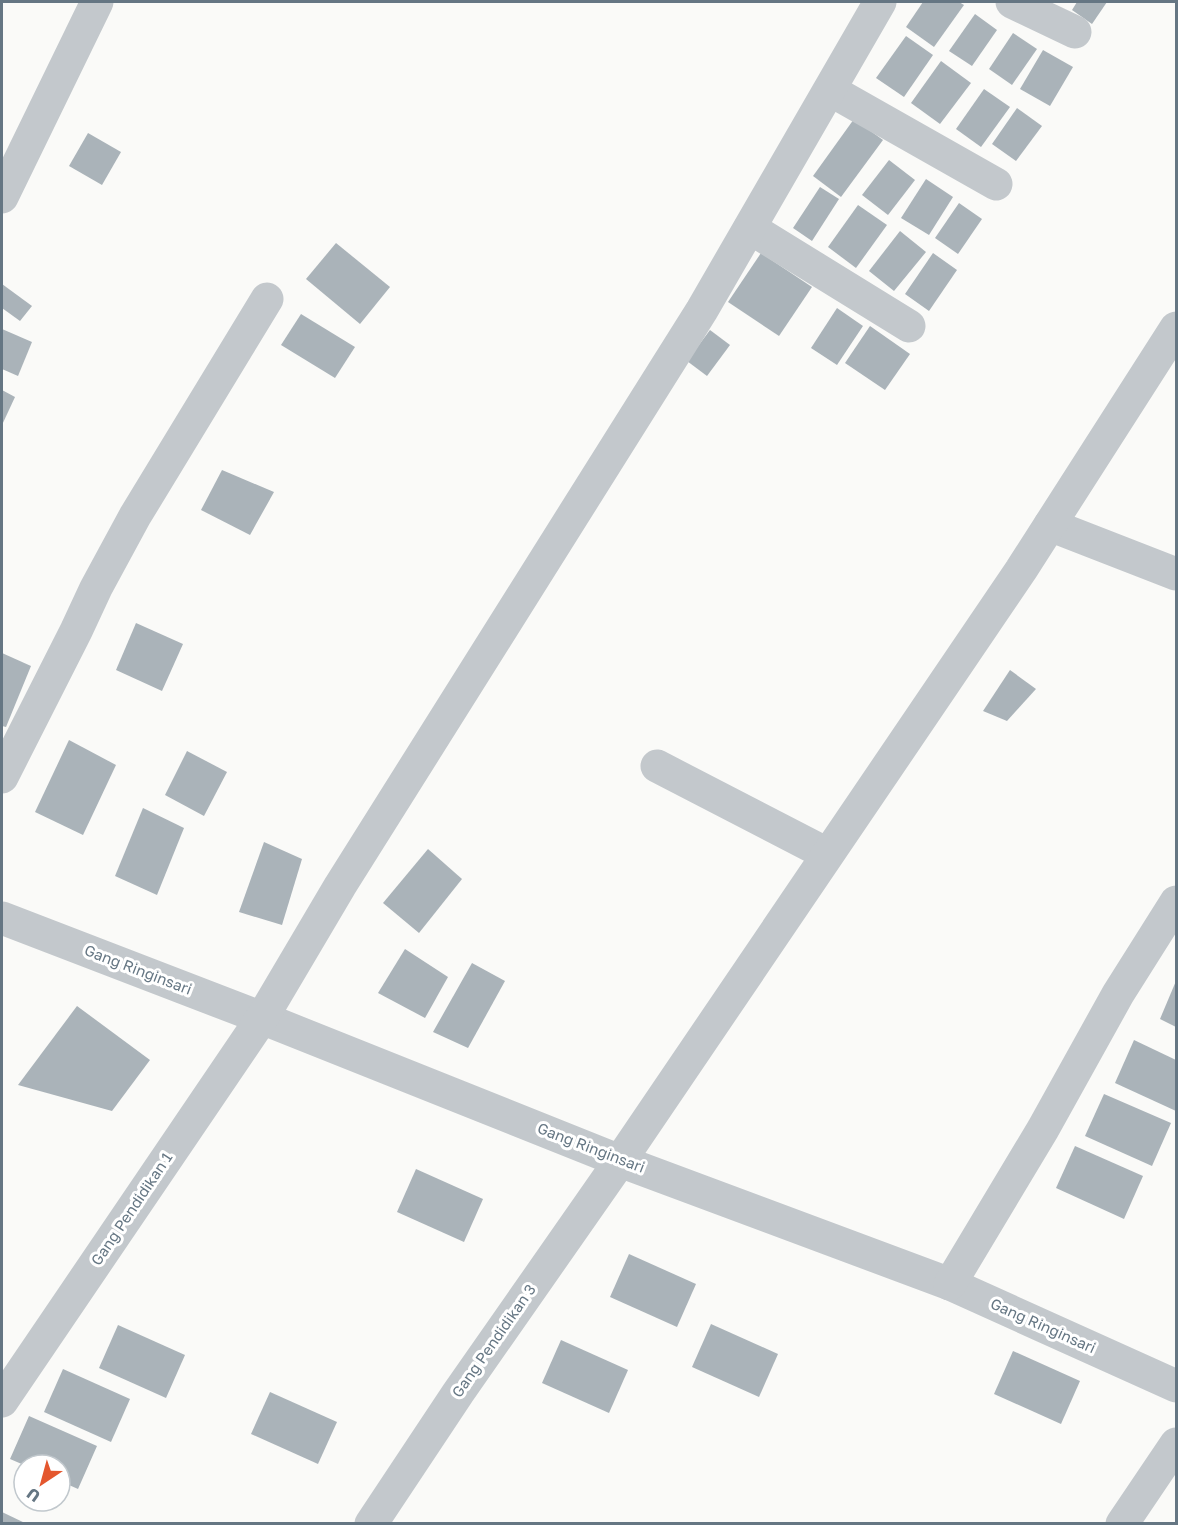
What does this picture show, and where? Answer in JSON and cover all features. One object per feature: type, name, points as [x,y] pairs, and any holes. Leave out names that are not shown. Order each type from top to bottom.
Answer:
[{"type":"street","points":[[2,196],[96,2]]},
{"type":"street","name":"Gang Pendidikan 1","points":[[2,1401],[262,1017],[346,876],[696,320],[880,2]]},
{"type":"street","points":[[1011,2],[1075,32]]},
{"type":"street","points":[[830,90],[996,184]]},
{"type":"street","points":[[750,228],[909,326]]},
{"type":"street","points":[[2,777],[96,588],[135,516],[267,299]]},
{"type":"street","name":"Gang Pendidikan 3","points":[[371,1524],[458,1393],[620,1161],[1050,525],[1176,328]]},
{"type":"street","points":[[1050,525],[1176,574]]},
{"type":"street","points":[[657,766],[827,854]]},
{"type":"street","points":[[950,1284],[1043,1129],[1118,994],[1176,902]]},
{"type":"street","name":"Gang Ringinsari","points":[[2,918],[262,1017],[620,1161],[950,1284],[1176,1386]]},
{"type":"street","points":[[1122,1524],[1176,1444]]},
{"type":"building","points":[[923,2],[959,2],[964,5],[934,47],[906,27]]},
{"type":"building","points":[[1077,2],[1107,2],[1092,24],[1072,10]]},
{"type":"building","points":[[975,14],[997,30],[972,66],[949,51]]},
{"type":"building","points":[[1013,33],[1037,49],[1012,85],[989,69]]},
{"type":"building","points":[[906,36],[933,55],[904,97],[876,78]]},
{"type":"building","points":[[1043,50],[1073,67],[1050,106],[1020,89]]},
{"type":"building","points":[[941,61],[971,83],[940,124],[911,103]]},
{"type":"building","points":[[984,89],[1010,107],[981,147],[956,129]]},
{"type":"building","points":[[1017,108],[1042,126],[1016,161],[992,144]]},
{"type":"building","points":[[854,119],[883,140],[841,197],[813,176]]},
{"type":"building","points":[[88,133],[121,152],[102,185],[69,166]]},
{"type":"building","points":[[889,160],[915,180],[888,215],[862,195]]},
{"type":"building","points":[[926,179],[953,197],[929,235],[901,218]]},
{"type":"building","points":[[820,187],[839,199],[812,241],[793,228]]},
{"type":"building","points":[[959,203],[982,219],[958,254],[935,238]]},
{"type":"building","points":[[858,205],[887,225],[856,268],[828,247]]},
{"type":"building","points":[[900,231],[926,252],[894,291],[869,271]]},
{"type":"building","points":[[336,243],[390,287],[360,324],[306,279]]},
{"type":"building","points":[[761,253],[812,287],[779,336],[728,302]]},
{"type":"building","points":[[933,253],[957,270],[929,311],[905,294]]},
{"type":"building","points":[[2,284],[32,306],[20,321],[2,308]]},
{"type":"building","points":[[837,308],[863,326],[837,365],[811,348]]},
{"type":"building","points":[[301,314],[355,347],[335,378],[281,345]]},
{"type":"building","points":[[870,326],[910,354],[885,390],[845,363]]},
{"type":"building","points":[[2,329],[32,342],[18,376],[2,369]]},
{"type":"building","points":[[710,330],[730,345],[707,376],[687,361]]},
{"type":"building","points":[[2,390],[15,397],[2,425]]},
{"type":"building","points":[[222,470],[274,492],[250,535],[201,510]]},
{"type":"building","points":[[136,623],[183,644],[162,691],[116,670]]},
{"type":"building","points":[[2,653],[31,666],[6,727],[2,726]]},
{"type":"building","points":[[1010,670],[1036,689],[1007,721],[983,711]]},
{"type":"building","points":[[69,740],[116,765],[83,835],[35,812]]},
{"type":"building","points":[[187,751],[227,772],[204,816],[165,795]]},
{"type":"building","points":[[143,808],[184,828],[157,895],[115,876]]},
{"type":"building","points":[[264,842],[302,859],[282,925],[239,912]]},
{"type":"building","points":[[428,849],[462,879],[419,933],[383,903]]},
{"type":"building","points":[[405,949],[448,977],[425,1018],[378,993]]},
{"type":"building","points":[[472,963],[505,981],[468,1048],[433,1032]]},
{"type":"building","points":[[1176,981],[1176,1027],[1160,1019]]},
{"type":"building","points":[[77,1006],[150,1060],[112,1111],[18,1085]]},
{"type":"building","points":[[1134,1040],[1176,1060],[1176,1111],[1115,1083]]},
{"type":"building","points":[[1104,1094],[1171,1123],[1152,1166],[1085,1136]]},
{"type":"building","points":[[1075,1146],[1143,1176],[1124,1219],[1056,1188]]},
{"type":"building","points":[[416,1169],[483,1199],[464,1242],[397,1212]]},
{"type":"building","points":[[629,1254],[696,1284],[677,1327],[610,1297]]},
{"type":"building","points":[[711,1324],[778,1354],[759,1397],[692,1367]]},
{"type":"building","points":[[118,1325],[185,1355],[166,1398],[99,1368]]},
{"type":"building","points":[[561,1340],[628,1370],[609,1413],[542,1383]]},
{"type":"building","points":[[1013,1351],[1080,1381],[1061,1424],[994,1394]]},
{"type":"building","points":[[63,1369],[130,1399],[111,1442],[44,1412]]},
{"type":"building","points":[[270,1392],[337,1422],[318,1464],[251,1434]]},
{"type":"building","points":[[29,1416],[97,1446],[78,1489],[72,1486],[72,1453],[13,1453]]},
{"type":"building","points":[[2,1512],[27,1524],[2,1524]]}]
